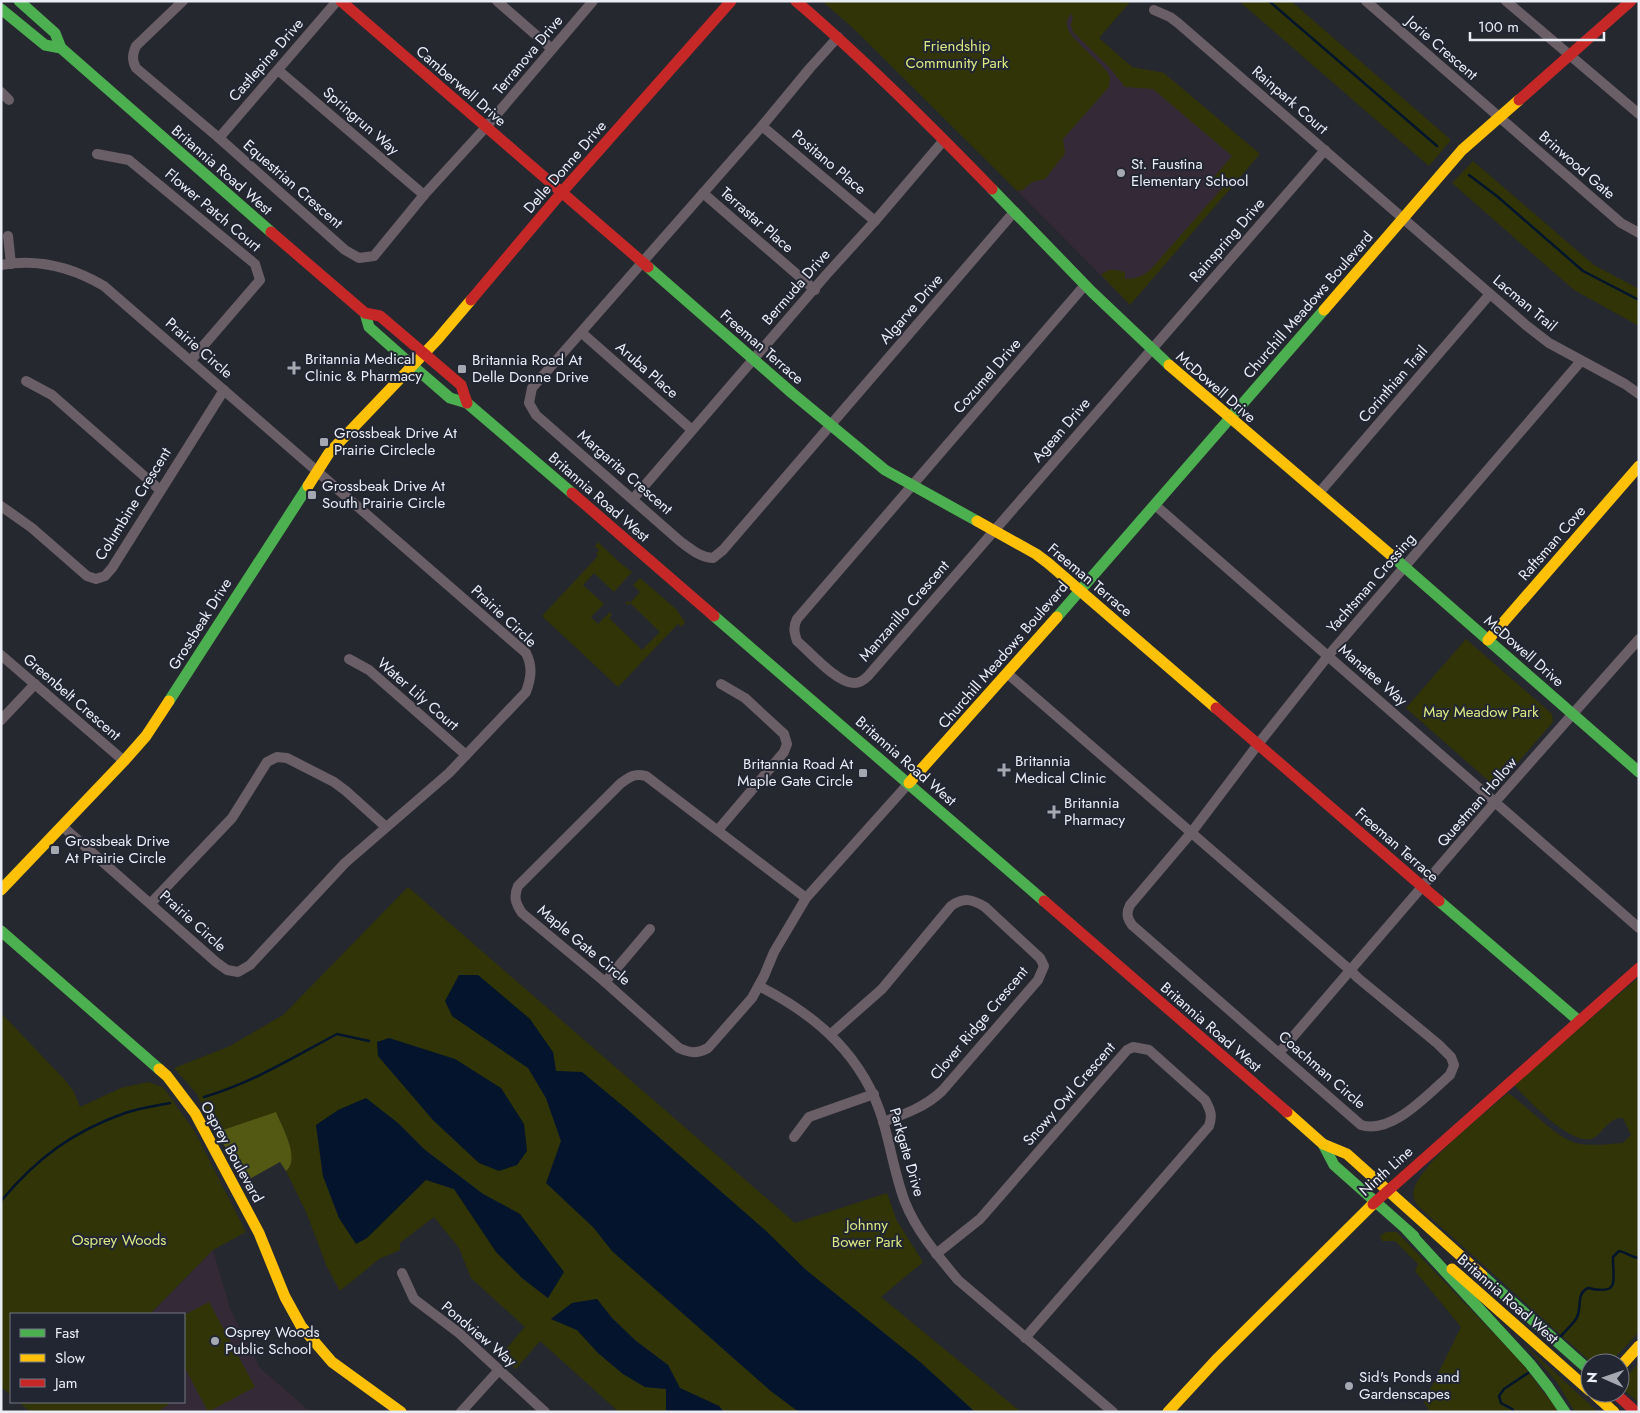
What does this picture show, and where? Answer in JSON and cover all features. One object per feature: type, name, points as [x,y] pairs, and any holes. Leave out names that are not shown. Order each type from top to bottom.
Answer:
[{"type":"main road","name":"Britannia Road West","points":[[19,1],[55,33],[61,48],[154,130],[365,313],[380,316],[461,385],[467,403]]},
{"type":"main road","name":"Camberwell Drive","points":[[341,1],[562,192]]},
{"type":"main road","name":"Delle Donne Drive","points":[[413,366],[562,192],[731,1]]},
{"type":"main road","name":"McDowell Drive","points":[[796,1],[838,38],[944,140],[1085,285],[1151,349],[1639,772]]},
{"type":"main road","name":"Churchill Meadows Boulevard","points":[[909,783],[1008,674],[1462,150],[1631,1]]},
{"type":"main road","name":"Britannia Road West","points":[[1,9],[45,45],[61,48]]},
{"type":"main road","name":"Freeman Terrace","points":[[562,192],[831,426],[885,470],[1036,554],[1579,1021]]},
{"type":"main road","name":"Britannia Road West","points":[[365,313],[369,328],[450,398],[467,403],[909,783],[1323,1144],[1346,1154],[1388,1190],[1580,1362]]},
{"type":"main road","name":"Grossbeak Drive","points":[[1,890],[146,736],[317,470],[334,448],[413,366]]},
{"type":"main road","name":"Raftsman Cove","points":[[1488,640],[1639,466]]},
{"type":"main road","name":"Osprey Boulevard","points":[[1,931],[153,1063],[172,1083],[195,1113],[259,1232],[285,1298],[301,1326],[332,1362],[401,1412]]},
{"type":"main road","name":"Ninth Line","points":[[1168,1412],[1282,1292],[1376,1201],[1639,968]]},
{"type":"main road","name":"Britannia Road West","points":[[1323,1144],[1334,1165],[1580,1381]]},
{"type":"main road","points":[[1408,1230],[1478,1308],[1512,1342],[1552,1389],[1565,1412]]},
{"type":"main road","points":[[1630,1356],[1639,1346]]},
{"type":"main road","name":"Britannia Road West","points":[[1605,1403],[1614,1412]]},
{"type":"main road","points":[[1626,1403],[1636,1412]]},
{"type":"street","name":"Equestrian Crescent","points":[[183,1],[136,46],[132,54],[132,60],[136,68],[344,250],[359,258],[374,256],[424,195],[486,127]]},
{"type":"street","name":"Castlepine Drive","points":[[218,138],[337,1]]},
{"type":"street","points":[[497,1],[552,49]]},
{"type":"street","name":"Terranova Drive","points":[[486,127],[593,1]]},
{"type":"street","name":"Jorie Crescent","points":[[1366,1],[1499,117]]},
{"type":"street","points":[[1506,1],[1639,114]]},
{"type":"street","name":"Rainpark Court","points":[[1154,10],[1178,23],[1403,218]]},
{"type":"street","points":[[643,262],[838,38]]},
{"type":"street","name":"Springrun Way","points":[[278,70],[424,195]]},
{"type":"street","points":[[1,92],[9,100]]},
{"type":"street","name":"Brinwood Gate","points":[[1499,117],[1621,223],[1639,233]]},
{"type":"street","name":"Positano Place","points":[[762,126],[875,221]]},
{"type":"street","name":"Bermuda Drive","points":[[632,499],[670,458],[692,430],[944,140]]},
{"type":"street","name":"Rainspring Drive","points":[[1151,349],[1325,150]]},
{"type":"street","name":"Flower Patch Court","points":[[98,154],[129,160],[255,264],[260,280],[190,360]]},
{"type":"street","name":"Terrastar Place","points":[[703,193],[815,290]]},
{"type":"street","name":"Algarve Drive","points":[[831,426],[1014,212]]},
{"type":"street","name":"Lacman Trail","points":[[1403,218],[1540,337],[1625,384],[1639,394]]},
{"type":"street","points":[[6,264],[8,236]]},
{"type":"street","name":"Margarita Crescent","points":[[643,262],[532,388],[529,403],[536,415],[632,499],[698,554],[705,558],[713,558],[723,550],[831,426]]},
{"type":"street","name":"Prairie Circle","points":[[6,264],[43,263],[68,269],[86,276],[110,291],[526,653],[531,676],[526,692],[450,773],[345,863],[250,965],[238,972],[227,970],[216,962],[62,826]]},
{"type":"street","name":"Cozumel Drive","points":[[912,486],[1085,285]]},
{"type":"street","name":"Corinthian Trail","points":[[1319,493],[1490,294]]},
{"type":"street","name":"Aruba Place","points":[[582,333],[692,430]]},
{"type":"street","name":"Agean Drive","points":[[994,530],[1151,349]]},
{"type":"street","name":"Yachtsman Crossing","points":[[1191,832],[1258,743],[1328,656],[1581,361]]},
{"type":"street","points":[[26,382],[52,395],[160,490]]},
{"type":"street","name":"Columbine Crescent","points":[[1,506],[32,528],[87,576],[96,580],[105,576],[112,568],[224,390]]},
{"type":"street","name":"Manzanillo Crescent","points":[[912,486],[796,619],[794,632],[797,641],[839,678],[854,683],[862,681],[868,676],[994,530]]},
{"type":"street","name":"Manatee Way","points":[[1155,505],[1639,928]]},
{"type":"street","name":"Questman Hollow","points":[[1279,1053],[1639,639]]},
{"type":"street","name":"Greenbelt Crescent","points":[[1,655],[124,761]]},
{"type":"street","name":"Water Lily Court","points":[[349,659],[369,670],[466,755]]},
{"type":"street","name":"Coachman Circle","points":[[1008,674],[1438,1044],[1450,1057],[1454,1065],[1450,1075],[1402,1116],[1379,1127],[1370,1128],[1361,1125],[1132,926],[1128,919],[1127,911],[1130,905],[1191,832]]},
{"type":"street","points":[[1,720],[35,684]]},
{"type":"street","points":[[718,830],[784,752],[787,744],[784,734],[745,698],[721,684]]},
{"type":"street","points":[[151,904],[232,818],[267,762],[276,757],[287,758],[334,782],[386,828]]},
{"type":"street","name":"Maple Gate Circle","points":[[806,898],[646,776],[638,774],[629,776],[620,784],[518,886],[515,893],[516,903],[522,913],[605,982],[679,1048],[688,1052],[699,1053],[708,1048],[752,998],[774,952],[806,898],[909,783]]},
{"type":"street","name":"Clover Ridge Crescent","points":[[831,1034],[877,994],[951,906],[958,901],[965,899],[974,901],[985,907],[1040,958],[1044,966],[1038,980],[942,1091],[917,1109],[883,1122]]},
{"type":"street","points":[[605,982],[650,929]]},
{"type":"street","name":"Parkgate Drive","points":[[759,986],[786,1000],[809,1016],[831,1034],[854,1061],[874,1094],[906,1203],[915,1224],[936,1254],[958,1280],[1113,1412]]},
{"type":"street","name":"Snowy Owl Crescent","points":[[936,1254],[980,1219],[1127,1050],[1133,1047],[1149,1050],[1205,1100],[1210,1108],[1212,1118],[1209,1126],[1025,1338]]},
{"type":"street","points":[[794,1137],[809,1117],[874,1094]]},
{"type":"street","name":"Pondview Way","points":[[402,1273],[414,1299],[459,1333],[545,1412]]},
{"type":"street","points":[[461,1412],[499,1370]]},
{"type":"shaded area","name":"St. Faustina Elementary School","points":[[1071,14],[1132,67],[1164,73],[1260,154],[1130,305],[958,131]]},
{"type":"shaded area","name":"Osprey Woods Public School","points":[[213,1250],[230,1309],[260,1368],[311,1412],[158,1412],[170,1403],[185,1403],[185,1313],[151,1313]]},
{"type":"green space","name":"Friendship Community Park","points":[[822,1],[1131,1],[1099,38],[1132,67],[1164,73],[1260,154],[1130,305],[1101,275],[1109,270],[1115,270],[1125,272],[1125,279],[1129,279],[1136,278],[1149,271],[1224,186],[1214,177],[1232,156],[1153,89],[1125,87],[1110,68],[1073,32],[1071,25],[1073,16],[1071,14],[1067,21],[1070,33],[1107,71],[1110,77],[1109,87],[1063,139],[1064,155],[1045,179],[1032,182],[1023,190],[1017,191],[854,29]]},
{"type":"green space","points":[[1239,1],[1291,1],[1451,140],[1429,166]]},
{"type":"green space","points":[[1473,161],[1594,265],[1639,289],[1639,326],[1574,290],[1452,183]]},
{"type":"green space","points":[[598,542],[632,572],[614,592],[594,573],[583,585],[604,604],[591,617],[598,624],[610,612],[612,615],[609,618],[642,650],[660,632],[630,603],[640,592],[633,585],[640,578],[676,609],[685,622],[682,627],[678,624],[618,687],[542,616],[598,556],[596,554],[599,550],[595,547]]},
{"type":"green space","name":"May Meadow Park","points":[[1466,639],[1552,714],[1553,722],[1500,783],[1492,784],[1406,708]]},
{"type":"green space","name":"Johnny Bower Park","points":[[408,887],[795,1223],[887,1193],[897,1221],[923,1262],[881,1297],[1021,1412],[975,1412],[920,1362],[806,1270],[765,1230],[629,1111],[582,1073],[556,1071],[553,1052],[452,1016],[528,1068],[546,1098],[561,1141],[555,1191],[594,1228],[612,1251],[772,1392],[799,1412],[724,1412],[719,1406],[679,1388],[668,1365],[636,1341],[612,1318],[597,1299],[572,1303],[551,1319],[577,1330],[598,1353],[623,1374],[645,1387],[667,1389],[666,1412],[619,1412],[540,1341],[516,1369],[500,1356],[525,1327],[471,1278],[459,1248],[434,1217],[400,1243],[400,1250],[379,1259],[340,1291],[327,1267],[306,1212],[286,1171],[290,1166],[291,1151],[286,1134],[276,1113],[217,1132],[196,1093],[174,1068],[230,1046],[283,1015]],"holes":[[[378,1056],[479,1163],[433,1120]],[[398,1123],[425,1150],[483,1194],[520,1214],[548,1298],[522,1278],[454,1189],[425,1179],[339,1218],[323,1176],[316,1125]]]},
{"type":"green space","points":[[1639,977],[1639,1332],[1619,1353],[1581,1353],[1415,1202],[1413,1191],[1420,1177],[1430,1165],[1470,1125],[1508,1093],[1562,1137],[1571,1141],[1591,1145],[1623,1143],[1631,1135],[1623,1118],[1618,1118],[1595,1137],[1586,1139],[1576,1137],[1552,1122],[1514,1085]]},
{"type":"green space","name":"Osprey Woods","points":[[1,1013],[64,1079],[74,1092],[80,1107],[121,1088],[148,1082],[163,1087],[195,1132],[246,1232],[213,1250],[151,1313],[10,1313],[10,1394],[1,1387]]},
{"type":"green space","points":[[276,1112],[289,1143],[292,1159],[290,1166],[286,1171],[280,1162],[244,1182],[217,1132]]},
{"type":"green space","points":[[1386,1232],[1397,1232],[1520,1361],[1559,1412],[1430,1412],[1424,1402],[1461,1327],[1415,1271],[1418,1264],[1395,1241],[1382,1241],[1380,1236]]},
{"type":"green space","points":[[209,1302],[255,1387],[208,1412],[185,1368],[185,1314]]},
{"type":"green space","points":[[1523,1343],[1580,1395],[1580,1403],[1588,1403],[1598,1412],[1575,1412],[1556,1381]]},
{"type":"green space","points":[[1639,1362],[1639,1403],[1630,1395],[1630,1373]]},
{"type":"green space","points":[[20,1403],[170,1403],[158,1412],[30,1412]]},
{"type":"water","points":[[459,975],[478,975],[530,1019],[553,1052],[556,1071],[582,1072],[765,1230],[806,1270],[920,1362],[975,1412],[799,1412],[772,1392],[612,1251],[594,1228],[546,1183],[561,1141],[546,1098],[528,1068],[452,1016],[445,1001]]},
{"type":"water","points":[[389,1038],[455,1059],[501,1088],[524,1124],[527,1151],[517,1165],[499,1171],[479,1163],[433,1120],[378,1056],[377,1042]]},
{"type":"water","points":[[366,1098],[398,1123],[425,1150],[483,1194],[520,1214],[564,1272],[548,1298],[522,1278],[496,1252],[454,1189],[426,1180],[367,1238],[356,1244],[339,1218],[323,1176],[316,1125],[338,1110]]},
{"type":"water","points":[[597,1299],[612,1318],[636,1341],[668,1365],[680,1388],[719,1406],[724,1412],[666,1412],[666,1389],[645,1387],[623,1374],[598,1353],[577,1330],[551,1319],[572,1303]]},
{"type":"waterway","points":[[1269,1],[1437,146]]},
{"type":"waterway","points":[[1469,175],[1498,197],[1583,271],[1639,300]]},
{"type":"waterway","points":[[204,1097],[256,1077],[337,1034],[369,1041]]},
{"type":"waterway","points":[[1,1201],[42,1159],[72,1138],[106,1120],[125,1113],[170,1103]]},
{"type":"waterway","points":[[1560,1337],[1576,1319],[1580,1298],[1584,1291],[1588,1288],[1605,1290],[1612,1285],[1614,1280],[1613,1257],[1619,1251],[1639,1258]]},
{"type":"waterway","points":[[1514,1412],[1501,1403],[1499,1396],[1504,1389],[1528,1373]]},
{"type":"traffic: fast","points":[[19,1],[55,33],[61,48],[271,232]]},
{"type":"traffic: fast","points":[[1,9],[45,45],[61,48]]},
{"type":"traffic: fast","points":[[992,189],[1092,292],[1169,365]]},
{"type":"traffic: fast","points":[[648,267],[792,393],[885,470],[977,521]]},
{"type":"traffic: fast","points":[[1057,617],[1324,310]]},
{"type":"traffic: fast","points":[[365,313],[369,327],[413,366],[450,398],[467,403],[572,493]]},
{"type":"traffic: fast","points":[[169,701],[308,486]]},
{"type":"traffic: fast","points":[[1392,556],[1639,772]]},
{"type":"traffic: fast","points":[[714,616],[1044,901]]},
{"type":"traffic: fast","points":[[1439,901],[1579,1021]]},
{"type":"traffic: fast","points":[[1,931],[159,1069]]},
{"type":"traffic: fast","points":[[1323,1144],[1334,1165],[1414,1236]]},
{"type":"traffic: fast","points":[[1407,1230],[1530,1364],[1565,1412]]},
{"type":"traffic: fast","points":[[1482,1275],[1580,1362]]},
{"type":"traffic: slow","points":[[1324,310],[1462,150],[1519,100]]},
{"type":"traffic: slow","points":[[308,486],[329,453],[437,340],[471,300]]},
{"type":"traffic: slow","points":[[1169,365],[1392,556]]},
{"type":"traffic: slow","points":[[1488,640],[1639,466]]},
{"type":"traffic: slow","points":[[977,521],[1036,554],[1048,563],[1216,708]]},
{"type":"traffic: slow","points":[[909,783],[1057,617]]},
{"type":"traffic: slow","points":[[1,890],[124,761],[146,736],[169,701]]},
{"type":"traffic: slow","points":[[159,1069],[167,1076],[195,1113],[259,1233],[285,1297],[301,1326],[332,1362],[401,1412]]},
{"type":"traffic: slow","points":[[1287,1112],[1323,1144],[1347,1154],[1482,1275]]},
{"type":"traffic: slow","points":[[1168,1412],[1216,1360],[1373,1204]]},
{"type":"traffic: slow","points":[[1452,1269],[1580,1382]]},
{"type":"traffic: slow","points":[[1630,1356],[1639,1346]]},
{"type":"traffic: slow","points":[[1604,1403],[1614,1412]]},
{"type":"traffic: jam","points":[[341,1],[648,267]]},
{"type":"traffic: jam","points":[[471,300],[562,192],[731,1]]},
{"type":"traffic: jam","points":[[796,1],[847,46],[992,189]]},
{"type":"traffic: jam","points":[[1519,100],[1631,1]]},
{"type":"traffic: jam","points":[[271,232],[365,313],[380,316],[461,385],[467,403]]},
{"type":"traffic: jam","points":[[572,493],[714,616]]},
{"type":"traffic: jam","points":[[1216,708],[1439,901]]},
{"type":"traffic: jam","points":[[1044,901],[1287,1112]]},
{"type":"traffic: jam","points":[[1373,1204],[1639,968]]},
{"type":"traffic: jam","points":[[1626,1403],[1636,1412]]},
{"type":"place","name":"St. Faustina Elementary School","points":[[1121,173]]},
{"type":"place","name":"Britannia Medical Clinic & Pharmacy","points":[[294,368]]},
{"type":"place","name":"Britannia Road At Delle Donne Drive","points":[[462,369]]},
{"type":"place","name":"Grossbeak Drive At Prairie Circlecle","points":[[324,442]]},
{"type":"place","name":"Grossbeak Drive At South Prairie Circle","points":[[312,495]]},
{"type":"place","name":"Britannia Medical Clinic","points":[[1004,770]]},
{"type":"place","name":"Britannia Road At Maple Gate Circle","points":[[863,773]]},
{"type":"place","name":"Britannia Pharmacy","points":[[1054,812]]},
{"type":"place","name":"Grossbeak Drive At Prairie Circle","points":[[55,850]]},
{"type":"place","name":"Osprey Woods Public School","points":[[215,1341]]},
{"type":"place","name":"Sid's Ponds and Gardenscapes","points":[[1349,1386]]}]
